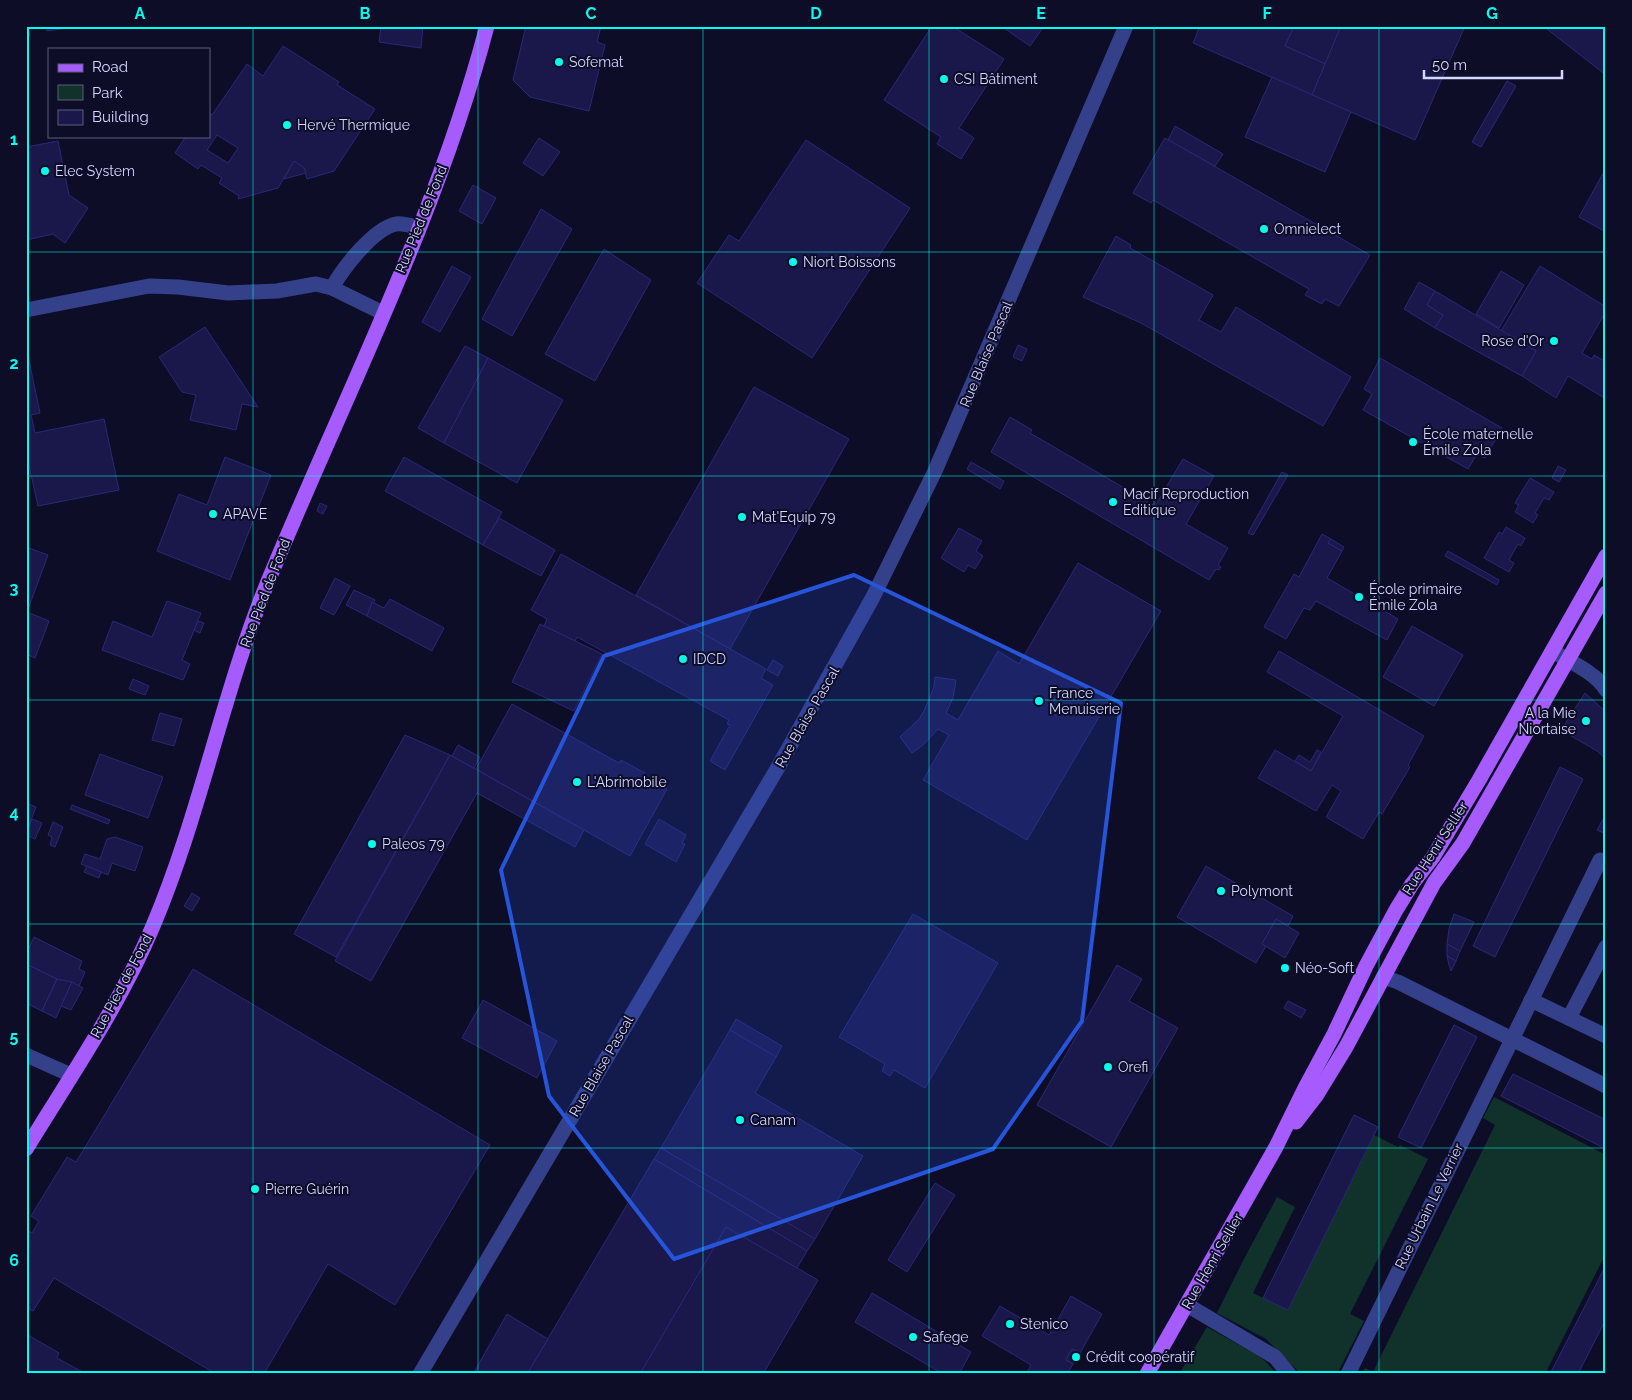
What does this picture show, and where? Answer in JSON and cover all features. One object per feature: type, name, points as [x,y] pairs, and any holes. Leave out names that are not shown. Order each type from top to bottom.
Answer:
[{"type":"main road","name":"Rue Pied de Fond","points":[[26,1149],[123,988],[153,925],[182,850],[239,660],[253,620],[420,228],[455,133],[486,26]]},
{"type":"main road","name":"Rue Henri Sellier","points":[[1147,1374],[1276,1147],[1396,910],[1412,884],[1433,857],[1606,556]]},
{"type":"main road","name":"Rue Henri Sellier","points":[[1276,1147],[1316,1096],[1346,1047],[1434,883],[1463,843],[1606,593]]},
{"type":"street","name":"Rue Blaise Pascal","points":[[420,1374],[777,769],[873,598],[935,471],[1126,26]]},
{"type":"street","points":[[332,288],[354,256],[379,232],[397,224],[420,228]]},
{"type":"street","points":[[26,310],[149,286],[171,286],[228,294],[277,290],[316,284],[332,288],[383,313]]},
{"type":"street","points":[[1552,651],[1578,666],[1605,688]]},
{"type":"street","name":"Rue Urbain Le Verrier","points":[[1348,1374],[1511,1039],[1603,861]]},
{"type":"street","points":[[1570,1018],[1606,947]]},
{"type":"street","points":[[1383,977],[1398,982],[1606,1086]]},
{"type":"street","points":[[1531,1000],[1606,1036]]},
{"type":"street","points":[[26,1055],[71,1075]]},
{"type":"street","points":[[1187,1305],[1275,1357],[1289,1374]]},
{"type":"highlighted area","points":[[854,575],[1121,703],[1082,1021],[993,1149],[674,1259],[549,1096],[501,870],[604,656]]},
{"type":"green space","points":[[1494,1097],[1606,1155],[1606,1253],[1545,1374],[1362,1374],[1365,1368],[1373,1372],[1495,1125],[1483,1118]]},
{"type":"green space","points":[[1374,1135],[1428,1159],[1350,1314],[1364,1321],[1337,1374],[1301,1374],[1266,1339],[1217,1313],[1277,1197],[1295,1207],[1253,1293],[1288,1310]]},
{"type":"green space","points":[[1207,1327],[1257,1355],[1277,1374],[1179,1374]]},
{"type":"building","points":[[26,26],[28,26],[30,36],[26,37]]},
{"type":"building","points":[[46,26],[67,26],[68,28],[47,31]]},
{"type":"building","points":[[381,26],[423,26],[421,48],[379,42]]},
{"type":"building","name":"Sofemat","points":[[526,26],[541,28],[541,26],[601,26],[597,42],[605,45],[589,111],[530,97],[513,80]]},
{"type":"building","name":"CSI Bâtiment","points":[[932,26],[952,26],[1004,59],[959,128],[974,138],[961,159],[937,144],[941,137],[884,100]]},
{"type":"building","points":[[1001,26],[1044,26],[1030,46]]},
{"type":"building","points":[[1200,26],[1294,26],[1285,46],[1326,64],[1312,95],[1193,43]]},
{"type":"building","points":[[1294,26],[1341,26],[1326,64],[1285,46]]},
{"type":"building","points":[[1341,26],[1465,26],[1415,140],[1312,95]]},
{"type":"building","points":[[1543,26],[1606,26],[1606,75]]},
{"type":"building","name":"Hervé Thermique","points":[[283,46],[339,82],[337,85],[375,109],[334,171],[307,179],[304,168],[294,161],[278,188],[238,199],[239,196],[219,183],[222,178],[201,165],[198,169],[175,153],[185,138],[210,138],[210,113],[212,115],[247,64],[263,76]],"holes":[[[217,135],[238,148],[228,163],[207,150]]]},
{"type":"building","points":[[1272,77],[1351,112],[1325,172],[1245,137]]},
{"type":"building","points":[[1507,81],[1516,86],[1481,147],[1472,142]]},
{"type":"building","points":[[1175,126],[1223,154],[1215,166],[1168,140]]},
{"type":"building","points":[[539,138],[560,152],[543,176],[523,163]]},
{"type":"building","name":"Omnielect","points":[[1165,138],[1370,255],[1339,306],[1325,299],[1322,304],[1305,295],[1309,289],[1153,200],[1151,203],[1133,193]]},
{"type":"building","name":"Niort Boissons","points":[[806,140],[910,208],[812,358],[697,283],[729,235],[739,241]]},
{"type":"building","name":"Elec System","points":[[58,141],[69,195],[88,208],[65,243],[53,234],[26,240],[26,147]]},
{"type":"building","points":[[294,161],[304,168],[306,173],[284,179]]},
{"type":"building","points":[[1606,168],[1606,232],[1579,217]]},
{"type":"building","points":[[473,185],[496,198],[482,224],[459,211]]},
{"type":"building","points":[[541,209],[572,229],[512,336],[482,319]]},
{"type":"building","points":[[1116,236],[1131,245],[1130,248],[1213,295],[1199,320],[1221,332],[1236,307],[1351,377],[1323,426],[1141,323],[1083,297]]},
{"type":"building","points":[[604,249],[651,280],[595,381],[545,354]]},
{"type":"building","points":[[452,266],[471,277],[440,332],[422,322]]},
{"type":"building","name":"Rose d'Or","points":[[1540,266],[1606,307],[1606,311],[1582,353],[1592,359],[1594,355],[1606,362],[1606,399],[1568,376],[1556,398],[1522,376],[1536,351],[1501,331]]},
{"type":"building","points":[[1501,271],[1524,285],[1499,328],[1476,314]]},
{"type":"building","points":[[1419,282],[1435,291],[1427,305],[1443,315],[1435,328],[1404,309]]},
{"type":"building","points":[[1435,291],[1536,351],[1522,376],[1435,328],[1443,315],[1427,305]]},
{"type":"building","points":[[205,327],[258,407],[242,404],[236,430],[190,420],[196,395],[182,392],[159,357]]},
{"type":"building","points":[[1018,345],[1027,349],[1022,361],[1013,357]]},
{"type":"building","points":[[26,346],[40,413],[31,415],[35,433],[104,419],[119,490],[38,506],[26,452]]},
{"type":"building","points":[[465,346],[488,358],[444,443],[418,428]]},
{"type":"building","points":[[488,358],[563,400],[517,483],[444,443]]},
{"type":"building","points":[[1380,358],[1502,428],[1485,458],[1477,454],[1468,469],[1363,410],[1372,394],[1364,389]]},
{"type":"building","name":"Mat'Equip 79","points":[[754,387],[849,439],[730,649],[636,595]]},
{"type":"building","name":"Macif Reproduction Editique","points":[[1010,417],[1032,430],[1030,433],[1155,506],[1183,459],[1214,476],[1186,524],[1228,548],[1218,565],[1221,567],[1219,570],[1216,569],[1209,580],[991,452]]},
{"type":"building","name":"APAVE","points":[[225,457],[271,475],[230,580],[157,551],[179,494],[207,505]]},
{"type":"building","points":[[404,457],[502,512],[483,545],[385,491]]},
{"type":"building","points":[[971,462],[1004,481],[1000,489],[967,469]]},
{"type":"building","points":[[1558,466],[1566,470],[1559,482],[1552,478]]},
{"type":"building","points":[[1282,472],[1288,475],[1253,535],[1248,533]]},
{"type":"building","points":[[1530,478],[1554,492],[1549,500],[1544,498],[1535,513],[1538,515],[1533,523],[1515,512],[1519,505],[1515,503]]},
{"type":"building","points":[[320,503],[327,506],[323,514],[317,511]]},
{"type":"building","points":[[499,518],[555,550],[541,576],[483,545]]},
{"type":"building","points":[[1506,527],[1525,538],[1521,546],[1518,544],[1509,560],[1514,563],[1509,572],[1484,558],[1499,532],[1502,534]]},
{"type":"building","points":[[959,528],[982,541],[976,551],[983,556],[975,569],[968,565],[964,572],[941,558]]},
{"type":"building","points":[[1322,534],[1331,539],[1328,543],[1342,551],[1327,578],[1398,619],[1387,640],[1316,601],[1310,610],[1304,608],[1286,639],[1264,627],[1294,574],[1299,577]]},
{"type":"building","points":[[1331,539],[1344,547],[1342,551],[1328,543]]},
{"type":"building","points":[[26,547],[48,555],[27,612],[49,621],[35,658],[26,654]]},
{"type":"building","points":[[1448,551],[1499,580],[1497,585],[1445,556]]},
{"type":"building","name":"IDCD","points":[[561,554],[766,669],[761,678],[773,685],[725,770],[710,761],[730,725],[727,724],[729,720],[577,637],[575,641],[544,626],[547,619],[531,610]]},
{"type":"building","name":"France Menuiserie","points":[[1078,563],[1161,611],[1027,840],[923,780],[949,735],[938,729],[923,745],[912,753],[900,737],[919,719],[924,711],[934,687],[935,677],[956,680],[953,698],[946,713],[958,720],[998,651],[1019,664]]},
{"type":"building","points":[[335,578],[350,586],[334,615],[320,608]]},
{"type":"building","points":[[354,590],[375,600],[367,616],[346,605]]},
{"type":"building","points":[[390,599],[444,628],[432,651],[367,616],[372,602],[384,608]]},
{"type":"building","points":[[167,601],[201,613],[182,660],[190,664],[183,680],[102,650],[113,621],[152,637]]},
{"type":"building","points":[[198,621],[204,623],[200,633],[194,630]]},
{"type":"building","points":[[540,624],[602,654],[574,711],[512,682]]},
{"type":"building","points":[[1412,626],[1463,655],[1434,706],[1383,677]]},
{"type":"building","points":[[1279,651],[1424,736],[1408,765],[1410,767],[1382,814],[1379,812],[1363,839],[1326,817],[1341,791],[1332,785],[1316,811],[1258,778],[1275,750],[1311,771],[1343,716],[1267,672]]},
{"type":"building","points":[[773,660],[783,666],[778,676],[767,670]]},
{"type":"building","points":[[133,679],[149,686],[145,695],[129,689]]},
{"type":"building","name":"A la Mie Niortaise","points":[[1585,693],[1606,712],[1606,759],[1597,751],[1561,730]]},
{"type":"building","name":"L'Abrimobile","points":[[512,704],[619,763],[621,760],[645,773],[643,776],[667,789],[630,856],[476,769]]},
{"type":"building","points":[[160,713],[182,719],[174,746],[152,740]]},
{"type":"building","name":"Paleos 79","points":[[405,735],[450,755],[336,957],[294,934]]},
{"type":"building","points":[[458,745],[480,757],[474,768],[452,756]]},
{"type":"building","points":[[1317,750],[1321,752],[1311,771],[1295,761],[1299,755],[1310,762]]},
{"type":"building","points":[[100,754],[163,777],[148,818],[85,795]]},
{"type":"building","points":[[450,755],[584,830],[575,847],[477,793],[371,981],[335,961]]},
{"type":"building","points":[[1560,767],[1583,779],[1495,957],[1473,946]]},
{"type":"building","points":[[26,803],[36,807],[26,833]]},
{"type":"building","points":[[72,805],[110,820],[108,824],[70,809]]},
{"type":"building","points":[[1606,814],[1606,834],[1597,830]]},
{"type":"building","points":[[32,819],[42,823],[35,839],[26,835]]},
{"type":"building","points":[[659,819],[686,835],[682,843],[685,844],[676,862],[645,844]]},
{"type":"building","points":[[53,822],[63,827],[55,847],[50,845],[52,837],[48,835]]},
{"type":"building","points":[[115,837],[143,847],[135,871],[112,863],[108,875],[81,864],[85,854],[100,859],[107,839]]},
{"type":"building","points":[[87,866],[101,872],[99,878],[84,872]]},
{"type":"building","name":"Polymont","points":[[1206,866],[1293,916],[1288,926],[1276,919],[1262,944],[1266,946],[1256,963],[1177,917]]},
{"type":"building","points":[[192,893],[200,898],[192,911],[184,906]]},
{"type":"building","points":[[913,914],[998,963],[925,1088],[894,1070],[890,1076],[882,1071],[885,1064],[839,1037]]},
{"type":"building","points":[[1454,914],[1474,922],[1460,951],[1447,944]]},
{"type":"building","points":[[1276,919],[1299,933],[1285,958],[1262,944]]},
{"type":"building","points":[[34,937],[82,961],[79,969],[85,972],[79,986],[57,979],[26,964],[26,954]]},
{"type":"building","points":[[1447,944],[1460,951],[1456,961],[1447,956]]},
{"type":"building","points":[[1447,956],[1456,961],[1451,971],[1449,965]]},
{"type":"building","points":[[26,964],[57,979],[42,1011],[26,1003]]},
{"type":"building","name":"Orefi","points":[[1117,965],[1142,979],[1129,1001],[1178,1028],[1111,1147],[1037,1105]]},
{"type":"building","name":"Pierre Guérin","points":[[193,969],[490,1145],[395,1305],[328,1264],[264,1374],[216,1374],[54,1278],[33,1311],[26,1307],[26,1230],[32,1233],[39,1221],[31,1216],[67,1157],[76,1162]]},
{"type":"building","points":[[57,979],[72,982],[56,1018],[42,1011]]},
{"type":"building","points":[[72,982],[83,988],[71,1010],[61,1006]]},
{"type":"building","points":[[483,1000],[557,1041],[537,1078],[462,1038]]},
{"type":"building","points":[[1288,1001],[1306,1010],[1301,1018],[1284,1008]]},
{"type":"building","points":[[736,1019],[782,1046],[776,1057],[730,1030]]},
{"type":"building","points":[[1454,1025],[1477,1037],[1421,1148],[1398,1137]]},
{"type":"building","name":"Canam","points":[[730,1030],[776,1057],[755,1093],[863,1156],[815,1239],[661,1148]]},
{"type":"building","points":[[1513,1074],[1606,1120],[1606,1149],[1501,1096]]},
{"type":"building","points":[[1354,1115],[1378,1127],[1288,1310],[1263,1298]]},
{"type":"building","points":[[661,1148],[815,1239],[807,1251],[654,1159]]},
{"type":"building","points":[[654,1159],[807,1251],[797,1268],[726,1227],[640,1374],[527,1374]]},
{"type":"building","points":[[935,1183],[955,1195],[907,1272],[888,1260]]},
{"type":"building","points":[[726,1227],[818,1280],[763,1374],[640,1374]]},
{"type":"building","points":[[1606,1265],[1606,1319],[1578,1374],[1550,1374]]},
{"type":"building","name":"Safege","points":[[872,1293],[971,1352],[959,1374],[943,1374],[855,1322]]},
{"type":"building","name":"Stenico","points":[[1071,1296],[1102,1314],[1080,1353],[1072,1349],[1066,1360],[1073,1364],[1067,1374],[1026,1374],[1031,1365],[982,1336],[1000,1306],[1049,1335]]},
{"type":"building","points":[[507,1314],[548,1339],[527,1374],[473,1374]]},
{"type":"building","points":[[26,1334],[59,1353],[57,1358],[86,1374],[26,1374]]},
{"type":"building","points":[[1072,1349],[1080,1353],[1073,1364],[1066,1360]]},
{"type":"place","name":"Sofemat","points":[[559,62]]},
{"type":"place","name":"CSI Bâtiment","points":[[944,79]]},
{"type":"place","name":"Hervé Thermique","points":[[287,125]]},
{"type":"place","name":"Elec System","points":[[45,171]]},
{"type":"place","name":"Omnielect","points":[[1264,229]]},
{"type":"place","name":"Niort Boissons","points":[[793,262]]},
{"type":"place","name":"Rose d'Or","points":[[1554,341]]},
{"type":"place","name":"École maternelle Émile Zola","points":[[1413,442]]},
{"type":"place","name":"Macif Reproduction Editique","points":[[1113,502]]},
{"type":"place","name":"APAVE","points":[[213,514]]},
{"type":"place","name":"Mat'Equip 79","points":[[742,517]]},
{"type":"place","name":"École primaire Émile Zola","points":[[1359,597]]},
{"type":"place","name":"IDCD","points":[[683,659]]},
{"type":"place","name":"France Menuiserie","points":[[1039,701]]},
{"type":"place","name":"A la Mie Niortaise","points":[[1586,721]]},
{"type":"place","name":"L'Abrimobile","points":[[577,782]]},
{"type":"place","name":"Paleos 79","points":[[372,844]]},
{"type":"place","name":"Polymont","points":[[1221,891]]},
{"type":"place","name":"Néo-Soft","points":[[1285,968]]},
{"type":"place","name":"Orefi","points":[[1108,1067]]},
{"type":"place","name":"Canam","points":[[740,1120]]},
{"type":"place","name":"Pierre Guérin","points":[[255,1189]]},
{"type":"place","name":"Stenico","points":[[1010,1324]]},
{"type":"place","name":"Safege","points":[[913,1337]]},
{"type":"place","name":"Crédit coopératif","points":[[1076,1357]]}]
